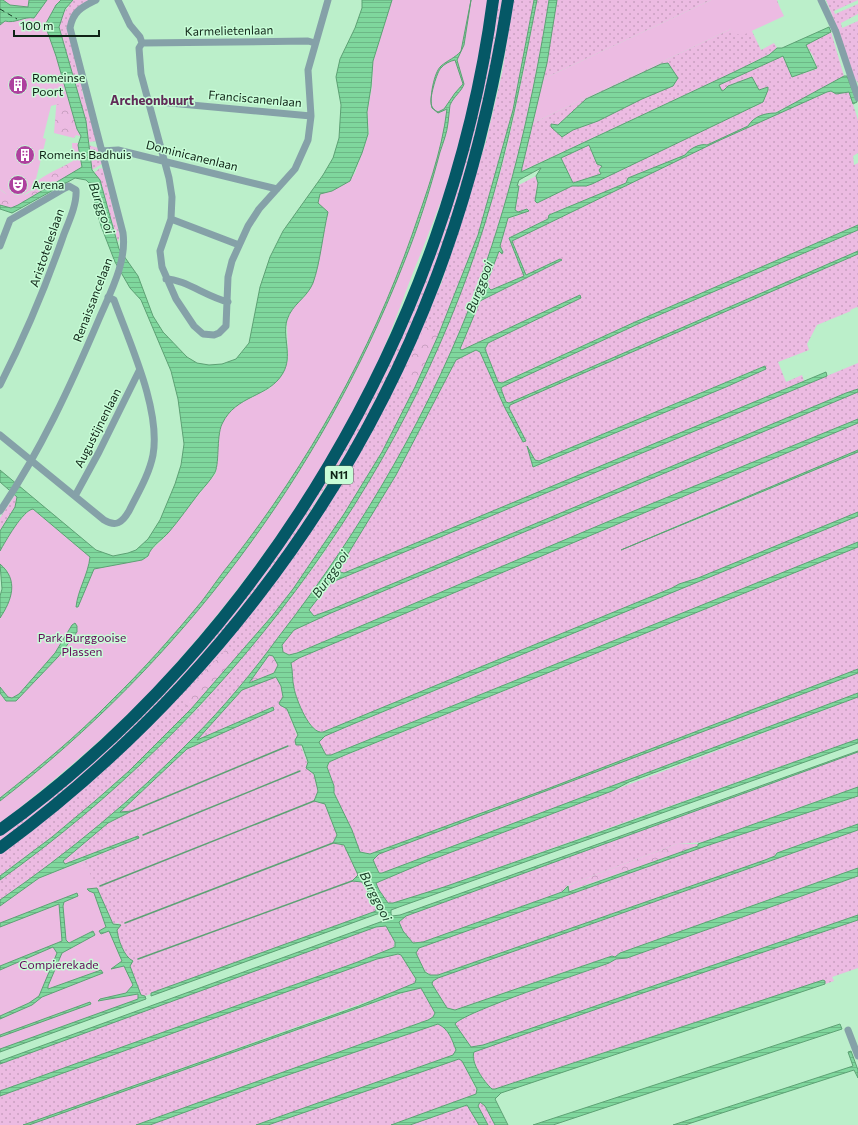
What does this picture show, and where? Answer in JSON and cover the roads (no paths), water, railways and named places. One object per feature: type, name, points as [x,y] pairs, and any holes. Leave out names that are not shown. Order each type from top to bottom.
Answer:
[{"type":"highway","name":"N11","points":[[0,830],[71,774],[127,722],[179,668],[255,576],[303,508],[340,448],[374,382],[404,318],[436,238],[462,153],[486,46],[493,0]]},
{"type":"highway","name":"N11","points":[[0,848],[80,784],[136,733],[185,682],[228,632],[267,583],[313,518],[335,482],[389,383],[434,282],[447,246],[488,103],[508,0]]},
{"type":"street","name":"Renaissancelaan","points":[[0,511],[2,503],[10,496],[74,377],[108,297],[124,252],[123,233],[70,28],[72,19],[76,12],[81,7],[96,0]]},
{"type":"street","points":[[118,0],[130,25],[142,43],[139,48],[139,61],[172,197],[171,219],[160,251],[166,279],[182,309],[194,326],[203,334],[214,335],[223,330],[227,320],[228,277],[232,261],[239,245],[259,209],[295,169],[303,154],[311,127],[307,77],[315,43],[328,0]]},
{"type":"street","points":[[821,0],[836,32],[858,98]]},
{"type":"street","name":"Karmelietenlaan","points":[[142,43],[308,41],[315,43]]},
{"type":"street","name":"Franciscanenlaan","points":[[149,103],[159,102],[311,116]]},
{"type":"street","name":"Dominicanenlaan","points":[[102,151],[118,150],[277,189]]},
{"type":"street","name":"Aristoteleslaan","points":[[0,246],[10,220],[64,188],[69,186],[76,190],[76,196],[69,220],[49,278],[26,334],[0,385]]},
{"type":"street","points":[[171,219],[239,245]]},
{"type":"street","points":[[166,279],[174,279],[214,298],[228,302]]},
{"type":"street","points":[[0,435],[104,520],[113,525],[118,524],[124,519],[146,478],[153,455],[155,432],[151,409],[139,371],[114,300],[108,297]]},
{"type":"street","name":"Augustijnenlaan","points":[[75,496],[99,452],[139,371]]},
{"type":"street","points":[[848,1030],[858,1056]]},
{"type":"water","points":[[0,0],[3,0],[10,5],[28,7],[29,0],[47,0],[34,18],[27,18],[12,22],[5,21],[0,25]]},
{"type":"water","name":"Burggooi","points":[[61,0],[73,0],[65,9],[59,27],[86,121],[92,170],[100,180],[119,249],[138,276],[153,316],[163,332],[187,357],[197,363],[209,365],[222,364],[236,359],[249,343],[260,287],[270,257],[283,231],[323,175],[333,158],[339,138],[341,105],[336,77],[340,59],[355,28],[362,8],[362,0],[392,0],[373,61],[367,112],[368,134],[362,153],[350,181],[332,191],[320,194],[318,203],[328,212],[320,258],[313,283],[307,293],[289,314],[287,320],[287,360],[283,373],[270,387],[244,401],[228,414],[220,430],[217,465],[214,474],[169,532],[149,552],[148,556],[142,560],[94,569],[78,607],[76,607],[77,600],[90,557],[33,509],[19,520],[0,551],[0,531],[15,507],[17,497],[0,482],[0,470],[96,550],[113,556],[136,550],[148,539],[160,520],[175,484],[181,465],[184,444],[178,399],[171,371],[141,300],[130,288],[115,262],[101,226],[89,183],[86,180],[75,178],[12,213],[0,209],[0,205],[11,208],[18,205],[82,167],[78,145],[81,136],[77,129],[56,56],[45,25],[56,5]]},
{"type":"water","points":[[471,0],[464,45],[457,60],[464,84],[450,105],[446,134],[423,209],[403,265],[369,343],[330,418],[286,491],[238,560],[185,626],[127,688],[66,747],[0,801],[0,798],[85,727],[135,677],[169,640],[202,601],[232,561],[287,485],[312,446],[335,406],[377,322],[412,235],[428,188],[445,125],[447,109],[438,113],[432,108],[431,105],[438,112],[444,109],[463,84],[455,60],[445,64],[439,70],[431,97],[434,80],[438,69],[461,51]]},
{"type":"water","points":[[534,0],[537,0],[514,112],[501,168],[485,223],[450,320],[406,415],[355,505],[296,590],[230,671],[159,747],[82,817],[0,880],[0,876],[52,837],[129,771],[191,709],[272,616],[293,589],[344,514],[382,452],[415,387],[438,336],[478,235],[513,110]]},
{"type":"water","name":"Burggooi","points":[[549,0],[557,0],[547,63],[521,172],[732,73],[769,55],[777,48],[782,48],[829,27],[831,32],[806,45],[817,68],[792,77],[783,56],[719,85],[722,91],[728,86],[752,77],[759,90],[768,87],[768,90],[763,102],[592,184],[586,186],[572,186],[537,203],[535,201],[538,183],[536,176],[541,168],[519,180],[515,210],[518,212],[527,209],[529,211],[508,218],[500,246],[503,252],[502,254],[499,251],[486,285],[491,290],[524,276],[509,238],[548,219],[549,215],[626,183],[628,178],[685,155],[695,147],[707,145],[748,126],[753,120],[760,116],[776,113],[844,76],[847,76],[857,102],[853,104],[849,92],[836,94],[831,91],[827,92],[718,141],[512,241],[526,275],[560,259],[562,260],[480,301],[460,349],[462,350],[580,295],[581,298],[488,343],[485,349],[498,382],[502,383],[635,322],[858,225],[858,230],[638,324],[502,387],[501,389],[506,402],[509,403],[858,251],[858,254],[510,405],[509,408],[526,441],[523,442],[504,406],[480,352],[476,350],[456,360],[396,475],[340,567],[340,572],[344,573],[826,372],[827,376],[330,583],[309,610],[314,616],[846,393],[858,389],[858,392],[331,613],[294,630],[282,645],[283,652],[289,655],[297,653],[607,522],[858,419],[858,423],[299,658],[291,663],[295,693],[304,715],[313,728],[323,732],[679,584],[698,578],[858,512],[858,516],[353,724],[325,736],[319,742],[326,755],[331,755],[858,542],[858,547],[345,755],[329,762],[327,767],[334,786],[334,793],[352,830],[360,852],[370,854],[547,789],[858,669],[858,673],[379,854],[373,860],[379,873],[382,873],[858,693],[858,697],[629,782],[612,791],[428,861],[376,883],[388,903],[393,903],[444,887],[609,829],[858,739],[858,743],[399,907],[391,910],[391,914],[392,916],[400,915],[858,751],[406,916],[399,922],[403,931],[413,943],[423,942],[562,892],[568,886],[569,892],[858,787],[858,796],[706,846],[419,948],[416,953],[425,972],[430,975],[438,975],[765,860],[775,856],[777,853],[858,824],[858,830],[438,978],[433,981],[432,984],[447,1008],[455,1010],[612,956],[615,957],[620,953],[858,868],[858,876],[627,958],[616,959],[609,963],[526,992],[479,1011],[455,1024],[471,1047],[483,1045],[858,915],[858,920],[474,1052],[474,1061],[478,1072],[492,1089],[495,1089],[823,980],[825,981],[825,984],[501,1093],[495,1099],[508,1125],[495,1125],[485,1106],[480,1102],[478,1106],[488,1125],[479,1125],[467,1105],[410,1125],[391,1125],[476,1094],[477,1089],[462,1061],[459,1059],[268,1125],[256,1125],[453,1055],[456,1050],[451,1039],[445,1029],[438,1024],[273,1080],[150,1125],[136,1125],[428,1020],[433,1017],[435,1013],[421,988],[400,993],[29,1125],[23,1125],[359,1006],[415,983],[416,979],[401,955],[398,954],[377,959],[0,1096],[0,1091],[355,963],[395,947],[395,942],[386,926],[376,927],[0,1064],[0,1061],[383,921],[384,918],[381,914],[377,914],[151,996],[151,993],[376,911],[376,905],[362,882],[352,881],[358,875],[344,845],[333,843],[337,835],[325,804],[314,801],[318,791],[314,774],[306,768],[308,762],[302,745],[296,745],[295,740],[298,735],[287,709],[279,703],[283,697],[281,686],[276,677],[242,690],[197,740],[273,707],[274,710],[187,749],[120,812],[132,811],[108,823],[63,861],[65,864],[138,836],[139,838],[39,878],[0,906],[0,900],[51,863],[124,804],[204,727],[249,676],[270,649],[340,552],[394,465],[418,420],[441,374],[480,280],[503,211],[521,142],[537,71]],"holes":[[[589,145],[597,164],[602,166],[599,170],[601,174],[573,183],[561,158]],[[269,655],[273,656],[278,665],[274,673],[249,683]]]},
{"type":"water","points":[[668,63],[678,78],[673,86],[642,99],[598,121],[573,130],[562,137],[551,127],[551,124],[558,125],[586,99],[661,64]]},
{"type":"water","points":[[765,366],[766,369],[726,387],[533,467],[527,446],[535,460],[539,461]]},
{"type":"water","points":[[858,450],[858,452],[621,550]]},
{"type":"water","points":[[0,564],[10,577],[12,590],[8,604],[0,618],[0,596],[2,589]]},
{"type":"water","points":[[75,623],[77,626],[77,632],[58,657],[16,701],[6,701],[0,693],[0,687],[8,697],[12,698],[19,694],[55,653],[72,625]]},
{"type":"water","points":[[97,888],[113,924],[121,925],[117,930],[120,943],[124,952],[133,961],[130,966],[141,995],[145,996],[146,999],[0,1052],[0,1049],[138,999],[138,994],[98,1001],[100,999],[126,993],[133,985],[124,966],[111,969],[122,961],[109,931],[101,934],[99,931],[106,927],[94,893],[87,889]]},
{"type":"water","points":[[77,893],[78,896],[64,902],[63,906],[66,940],[69,943],[93,931],[95,935],[62,953],[48,989],[101,970],[103,973],[42,997],[32,1005],[0,1019],[0,1016],[29,1003],[39,996],[57,953],[53,947],[0,970],[0,966],[62,941],[59,904],[0,927],[0,923]]},
{"type":"water","points":[[90,1002],[91,1004],[0,1037],[0,1035]]},
{"type":"water","points":[[840,1024],[842,1029],[553,1125],[533,1125]]},
{"type":"water","points":[[851,1051],[858,1070],[858,1078],[854,1070],[685,1125],[673,1125],[853,1066],[848,1052]]},
{"type":"waterway","points":[[132,811],[288,746]]},
{"type":"waterway","points":[[143,835],[300,771]]},
{"type":"waterway","points":[[100,886],[314,801]]},
{"type":"waterway","points":[[125,923],[333,843]]},
{"type":"waterway","points":[[138,959],[352,881]]},
{"type":"place","name":"Romeinse Poort","points":[[18,85]]},
{"type":"place","name":"Romeins Badhuis","points":[[25,155]]},
{"type":"place","name":"Arena","points":[[18,185]]},
{"type":"district","name":"Archeonbuurt","points":[[152,100]]},
{"type":"park label","name":"Park Burggooise Plassen","points":[[82,645]]},
{"type":"park label","name":"Compierekade","points":[[59,965]]}]
